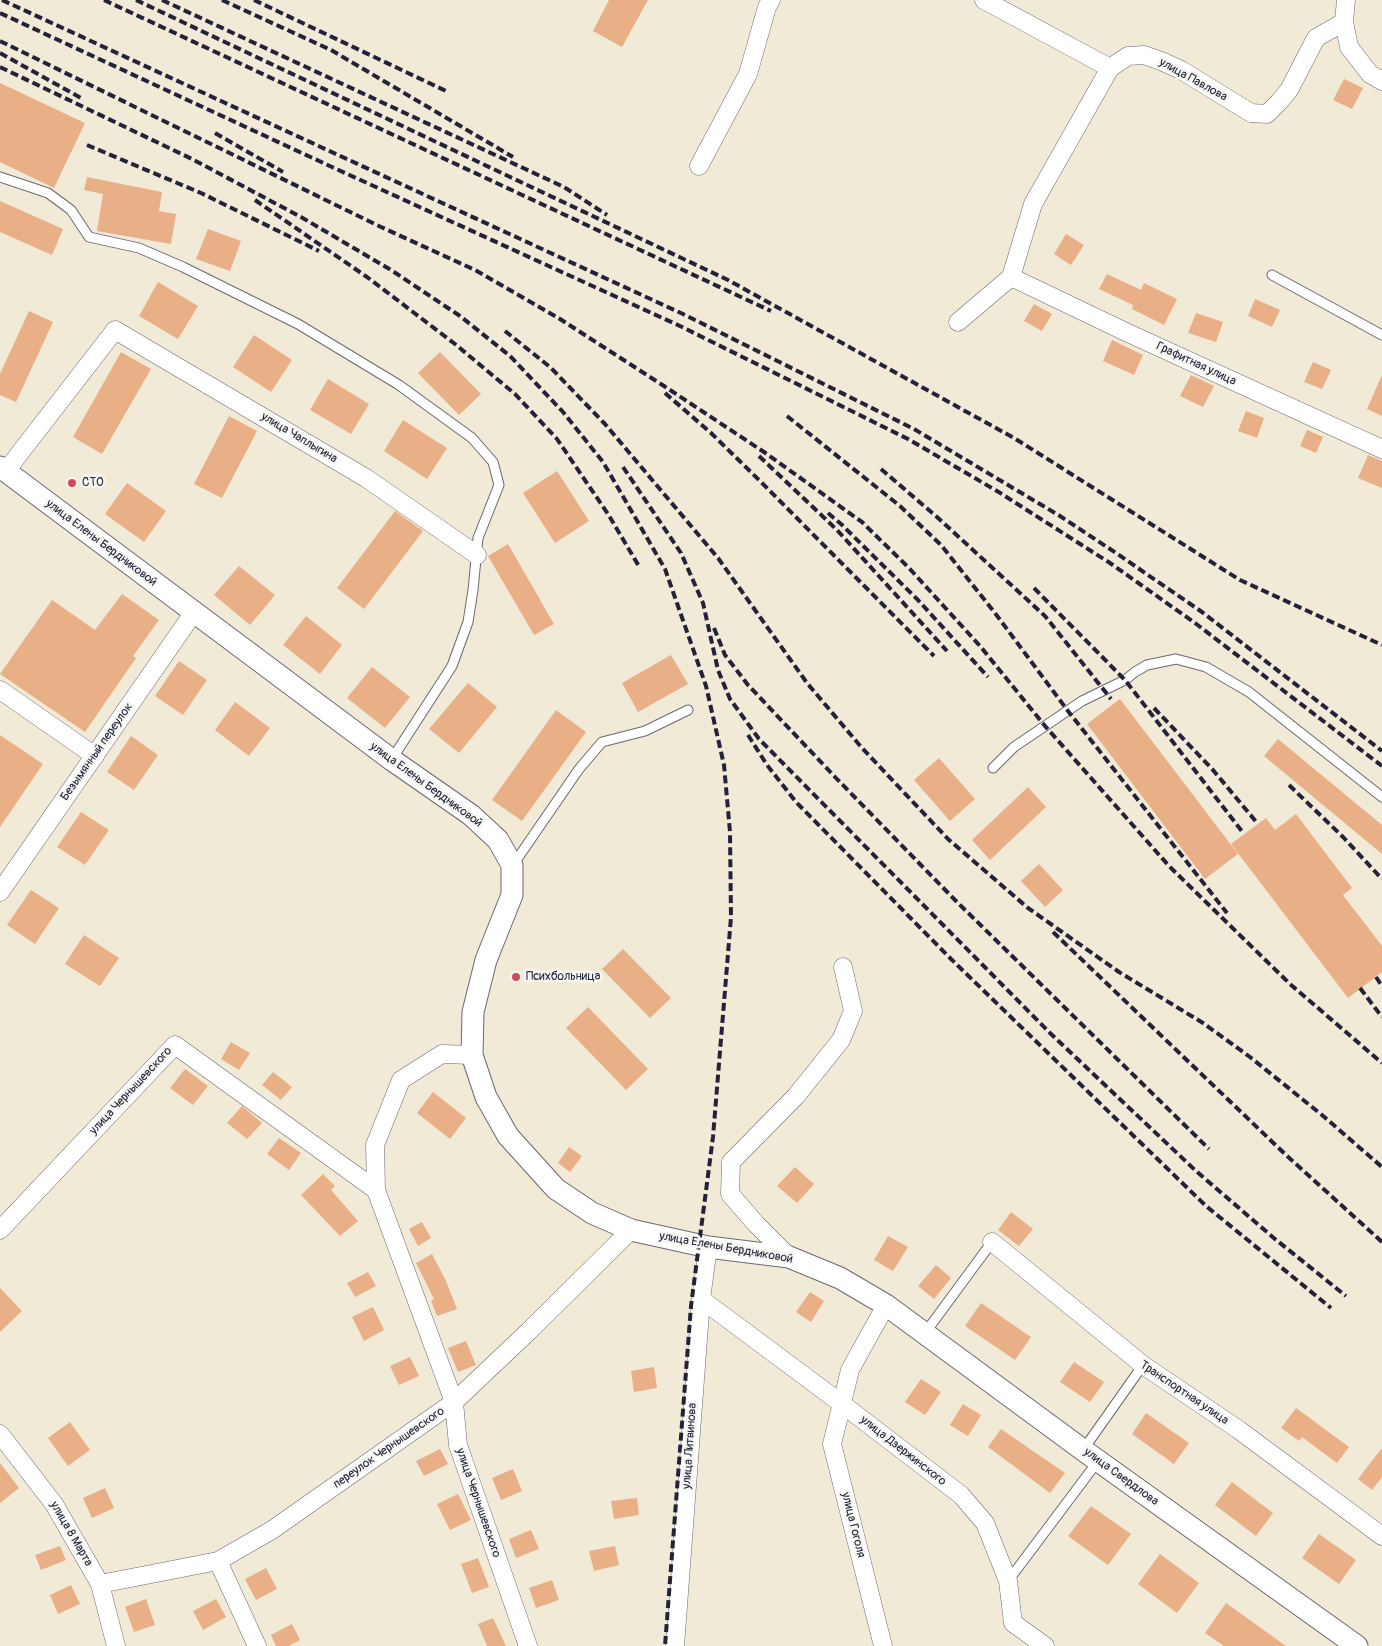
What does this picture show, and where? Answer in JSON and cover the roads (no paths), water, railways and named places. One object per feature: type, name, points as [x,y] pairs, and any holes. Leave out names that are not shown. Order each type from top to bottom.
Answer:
[{"type":"street","points":[[699,166],[748,74],[767,7],[771,0]]},
{"type":"street","points":[[958,322],[1011,277],[1033,204],[1110,68],[984,0]]},
{"type":"street","points":[[1346,0],[1344,22],[1349,47],[1370,74],[1382,81]]},
{"type":"street","name":"улица Павлова","points":[[1110,68],[1128,56],[1144,55],[1181,70],[1251,113],[1267,114],[1289,90],[1316,38],[1344,22]]},
{"type":"street","name":"Графитная улица","points":[[1011,277],[1128,333],[1382,449]]},
{"type":"street","name":"улица Чаплыгина","points":[[3,469],[115,330],[366,478],[476,555]]},
{"type":"street","name":"улица Елены Бердниковой","points":[[3,469],[392,760],[471,815],[498,840],[512,865],[512,895],[486,960],[473,1012],[472,1055],[486,1097],[508,1136],[556,1189],[592,1213],[630,1230],[708,1247],[789,1257],[840,1278],[886,1305]]},
{"type":"street","name":"Безымянный переулок","points":[[0,892],[194,612]]},
{"type":"street","points":[[0,690],[94,756]]},
{"type":"street","points":[[789,1257],[756,1224],[730,1194],[731,1162],[796,1096],[841,1040],[853,1011],[843,967]]},
{"type":"street","name":"улица Чернышевского","points":[[0,1230],[175,1045],[376,1190]]},
{"type":"street","name":"улица Чернышевского","points":[[472,1055],[442,1054],[402,1080],[375,1145],[376,1190],[454,1402],[458,1445],[528,1646]]},
{"type":"street","name":"переулок Чернышевского","points":[[100,1584],[218,1561],[272,1530],[454,1402],[530,1331],[630,1230]]},
{"type":"street","name":"Транспортная улица","points":[[992,1242],[1143,1366],[1239,1430],[1382,1536]]},
{"type":"street","name":"улица Литвинова","points":[[674,1646],[701,1299],[708,1247]]},
{"type":"street","name":"улица Дзержинского","points":[[701,1299],[961,1495],[984,1523],[1008,1582],[1013,1623],[1045,1646]]},
{"type":"street","name":"улица Свердлова","points":[[886,1305],[1091,1456],[1357,1646]]},
{"type":"street","name":"улица Гоголя","points":[[883,1646],[832,1444],[850,1370],[886,1305]]},
{"type":"street","name":"улица 8 Марта","points":[[0,1434],[54,1504],[100,1584],[116,1646]]},
{"type":"street","points":[[218,1561],[257,1646]]},
{"type":"lane","points":[[0,177],[48,193],[71,210],[89,237],[139,248],[184,267],[298,324],[399,385],[472,438],[493,462],[499,485],[478,538],[468,622],[452,666],[392,760]]},
{"type":"lane","points":[[1272,275],[1382,335]]},
{"type":"lane","points":[[993,768],[1014,747],[1082,702],[1125,680],[1147,665],[1176,659],[1206,667],[1249,692],[1382,797]]},
{"type":"lane","points":[[512,865],[579,769],[602,742],[645,731],[688,710]]},
{"type":"lane","points":[[925,1333],[992,1242]]},
{"type":"lane","points":[[1008,1582],[1091,1456],[1143,1366]]},
{"type":"railway","points":[[2,0],[683,314],[914,429],[1060,516],[1202,612],[1382,751]]},
{"type":"railway","points":[[104,0],[771,311]]},
{"type":"railway","points":[[136,0],[728,280],[1014,438],[1240,580],[1382,645]]},
{"type":"railway","points":[[162,0],[564,187],[607,215]]},
{"type":"railway","points":[[222,0],[331,50],[513,157]]},
{"type":"railway","points":[[254,0],[446,91]]},
{"type":"railway","points":[[0,13],[680,326],[908,439],[997,491],[1110,563],[1195,623],[1382,766]]},
{"type":"railway","points":[[0,41],[381,227],[475,270],[560,319],[664,386],[764,452],[862,522],[909,568],[980,646],[1045,726],[1169,866],[1290,984],[1382,1063]]},
{"type":"railway","points":[[0,53],[81,98]]},
{"type":"railway","points":[[0,67],[192,159],[301,217],[391,270],[460,316],[510,356],[563,412],[603,462],[665,569],[706,686],[724,765],[730,832],[731,917],[713,1137],[691,1306],[665,1646]]},
{"type":"railway","points":[[215,133],[283,172]]},
{"type":"railway","points":[[87,145],[201,193],[319,251]]},
{"type":"railway","points":[[255,200],[367,277],[455,344],[515,394],[557,439],[608,514],[640,568]]},
{"type":"railway","points":[[505,331],[550,367],[605,424],[718,558],[807,683],[862,748],[948,839],[1028,908],[1119,972],[1203,1023],[1250,1057],[1322,1115],[1382,1167]]},
{"type":"railway","points":[[665,393],[711,433],[934,656]]},
{"type":"railway","points":[[787,416],[900,506],[941,545],[995,613],[1068,711],[1227,913]]},
{"type":"railway","points":[[759,456],[837,530],[947,651]]},
{"type":"railway","points":[[623,467],[681,553],[703,603],[718,670],[730,699],[759,739],[1050,1033],[1196,1171],[1275,1239],[1346,1296]]},
{"type":"railway","points":[[881,469],[937,517],[1045,616],[1111,699]]},
{"type":"railway","points":[[828,513],[918,600],[988,677]]},
{"type":"railway","points":[[1034,588],[1125,680],[1244,834]]},
{"type":"railway","points":[[714,628],[725,655],[748,685],[836,778],[956,901],[1209,1149]]},
{"type":"railway","points":[[1154,708],[1213,770],[1258,824]]},
{"type":"railway","points":[[748,735],[767,765],[796,802],[951,959],[1206,1206],[1331,1308]]},
{"type":"railway","points":[[1289,785],[1343,837],[1382,879]]},
{"type":"railway","points":[[1053,932],[1286,1155],[1382,1242]]},
{"type":"railway","points":[[1376,977],[1382,986]]},
{"type":"railway","points":[[1360,988],[1382,1017]]},
{"type":"place","name":"СТО","points":[[72,483]]},
{"type":"place","name":"Психбольница","points":[[516,977]]}]
